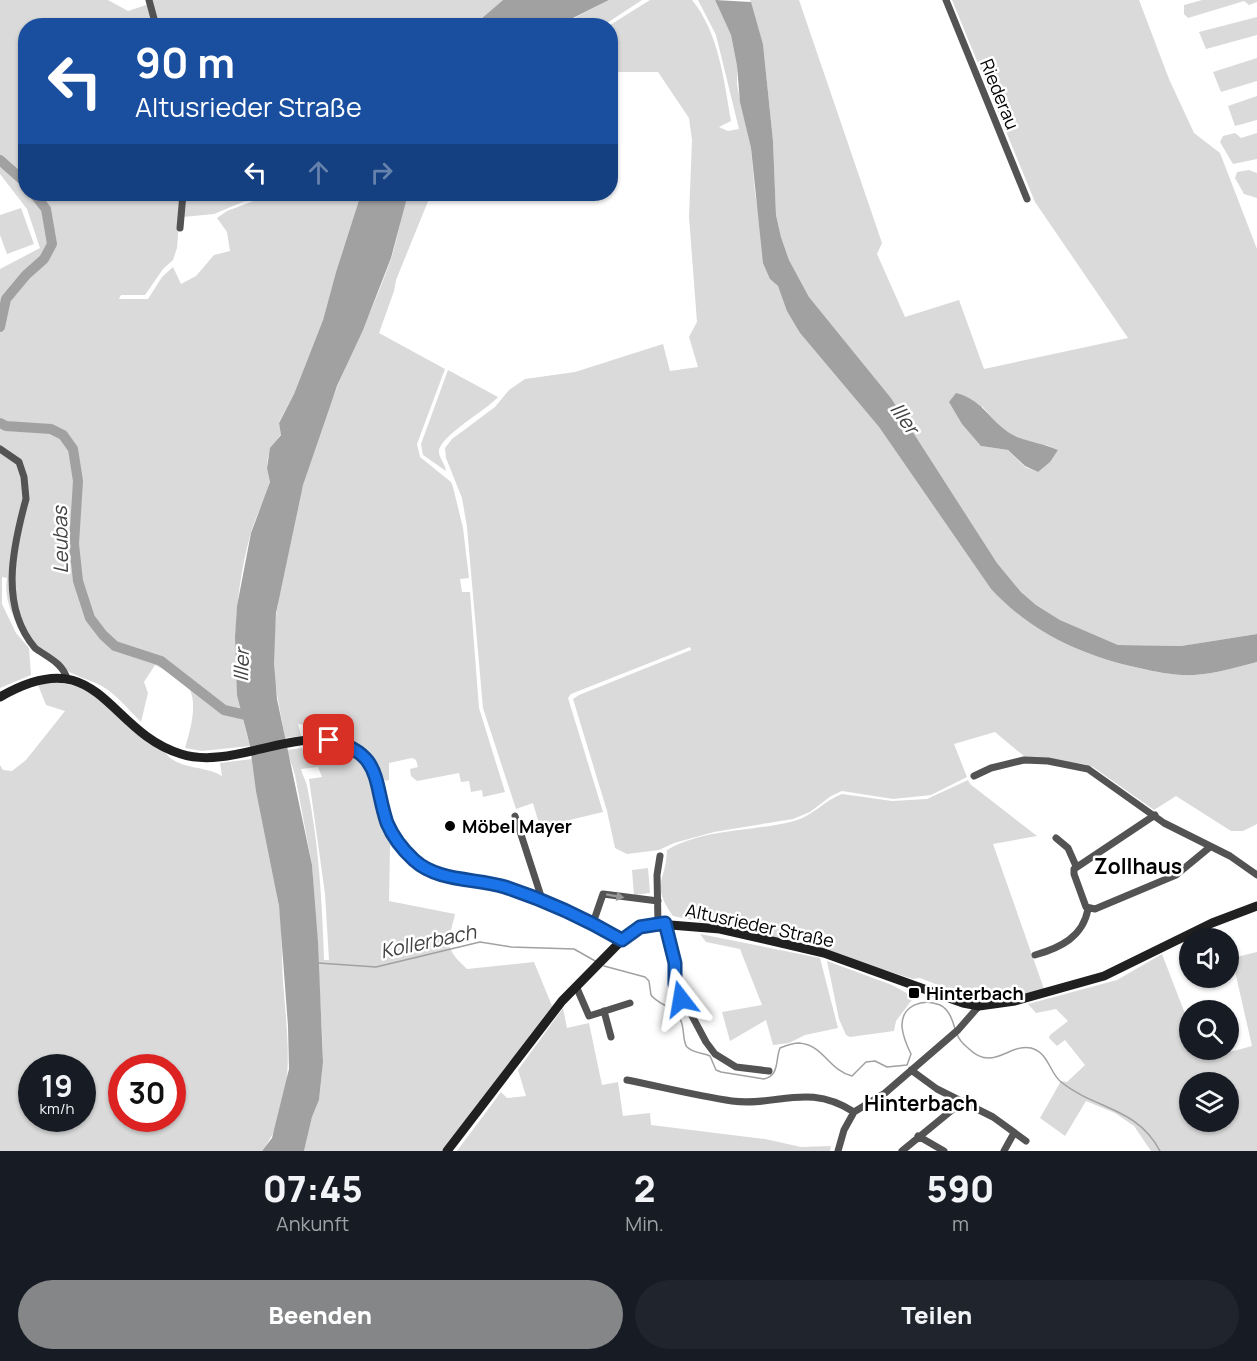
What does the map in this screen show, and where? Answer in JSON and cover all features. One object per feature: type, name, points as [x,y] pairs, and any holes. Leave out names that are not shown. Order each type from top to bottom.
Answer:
[{"type":"main road","points":[[0,697],[42,681],[67,679],[94,689],[149,738],[171,750],[202,758],[300,742],[319,740],[340,743],[364,757],[375,773],[386,818],[394,837],[414,860],[424,867],[447,876],[498,885],[593,923],[622,940]]},
{"type":"main road","name":"Altusrieder Straße","points":[[447,1151],[518,1057],[576,986],[622,940],[640,927],[662,923],[720,929],[794,945],[877,971],[963,1003],[979,1006],[1015,1001],[1104,976],[1212,923],[1257,906]]},
{"type":"street","points":[[149,0],[154,18]]},
{"type":"street","name":"Riederau","points":[[946,0],[1027,199]]},
{"type":"street","points":[[180,228],[182,201]]},
{"type":"street","points":[[0,449],[19,462],[24,477],[26,499],[4,585]]},
{"type":"street","points":[[6,604],[26,639],[33,647],[56,662],[67,679]]},
{"type":"street","points":[[974,776],[991,768],[1024,760],[1048,761],[1088,769],[1172,828],[1230,856],[1257,875]]},
{"type":"street","points":[[1076,866],[1155,815]]},
{"type":"street","points":[[515,816],[540,893],[539,901]]},
{"type":"street","points":[[1035,955],[1067,944],[1084,921],[1088,909],[1074,874],[1076,866],[1068,848],[1056,838]]},
{"type":"street","points":[[1088,909],[1111,903],[1176,875],[1210,847]]},
{"type":"street","points":[[660,856],[658,901],[662,923],[675,963],[675,984],[706,1042],[715,1054],[736,1067],[769,1071]]},
{"type":"street","points":[[593,923],[603,894],[658,901]]},
{"type":"street","points":[[576,986],[589,1016],[630,1003]]},
{"type":"street","points":[[838,1151],[844,1130],[854,1112],[885,1093],[958,1030],[976,1013],[979,1006]]},
{"type":"street","points":[[604,1011],[611,1037]]},
{"type":"street","points":[[911,1070],[924,1082],[993,1117],[1026,1141]]},
{"type":"street","points":[[627,1080],[734,1101],[811,1096],[844,1106],[854,1112]]},
{"type":"street","points":[[902,1151],[963,1101]]},
{"type":"street","points":[[1004,1151],[1014,1133]]},
{"type":"street","points":[[918,1136],[944,1151]]},
{"type":"shaded area","points":[[0,0],[108,0],[128,11],[149,4],[152,18],[18,18],[18,197],[0,174]]},
{"type":"shaded area","points":[[151,0],[503,0],[482,18],[155,18]]},
{"type":"shaded area","points":[[609,0],[642,0],[615,18],[574,18]]},
{"type":"shaded area","points":[[650,0],[692,0],[701,13],[714,42],[726,90],[731,121],[719,127],[728,131],[739,129],[716,35],[698,0],[715,0],[731,35],[737,66],[737,85],[751,148],[755,193],[770,279],[778,286],[800,333],[879,427],[991,589],[1023,618],[1041,630],[1078,649],[1118,663],[1159,672],[1187,675],[1218,672],[1257,662],[1257,824],[1243,831],[1231,831],[1176,796],[1154,810],[1093,767],[1025,757],[995,732],[954,744],[967,777],[931,795],[893,799],[842,791],[831,796],[810,812],[793,819],[714,832],[674,843],[659,850],[627,854],[615,848],[607,811],[573,699],[691,650],[690,647],[571,694],[568,698],[603,812],[540,827],[533,803],[516,809],[483,708],[467,527],[462,498],[446,458],[445,448],[452,439],[495,407],[509,390],[525,379],[575,372],[663,344],[670,371],[698,367],[689,337],[697,322],[689,217],[692,140],[689,118],[658,72],[618,72],[618,20]]},
{"type":"shaded area","points":[[750,0],[799,0],[882,243],[877,254],[905,317],[959,300],[984,369],[1128,338],[1035,202],[952,0],[1139,0],[1169,79],[1194,133],[1220,153],[1257,249],[1257,634],[1181,646],[1118,645],[1060,620],[1036,605],[1021,592],[997,563],[891,398],[809,297],[789,260],[776,215],[773,141],[763,44]],"holes":[[[982,406],[1012,434],[1058,450],[1038,472],[1025,467],[1008,450],[981,446]]]},
{"type":"shaded area","points":[[1202,0],[1257,0],[1257,2],[1249,5],[1244,1],[1188,18],[1184,14],[1184,5]]},
{"type":"shaded area","points":[[1257,17],[1257,35],[1206,49],[1199,32]]},
{"type":"shaded area","points":[[1257,58],[1257,81],[1221,92],[1213,72]]},
{"type":"shaded area","points":[[1257,96],[1257,120],[1235,126],[1228,106]]},
{"type":"shaded area","points":[[1235,133],[1241,138],[1257,133],[1257,159],[1233,164],[1220,142],[1223,136]]},
{"type":"shaded area","points":[[1249,170],[1257,173],[1257,198],[1244,194],[1235,178],[1237,172]]},
{"type":"shaded area","points":[[21,201],[180,201],[177,248],[173,260],[163,269],[145,295],[121,295],[119,299],[148,299],[162,277],[173,267],[181,284],[196,276],[214,255],[230,251],[227,232],[217,218],[227,211],[253,201],[359,201],[323,320],[294,394],[279,422],[281,434],[268,456],[270,483],[251,532],[245,558],[237,612],[236,666],[243,720],[250,746],[202,751],[185,748],[193,714],[192,696],[184,682],[155,665],[144,682],[148,693],[141,722],[108,690],[66,670],[32,643],[23,632],[9,606],[7,578],[2,577],[2,604],[16,633],[29,648],[31,675],[0,688],[0,269],[40,248],[27,209]]},
{"type":"shaded area","points":[[184,201],[245,201],[214,214],[183,217]]},
{"type":"shaded area","points":[[406,201],[428,201],[396,280],[379,333],[445,369],[417,444],[420,457],[451,482],[463,528],[469,578],[460,579],[462,592],[470,592],[479,708],[505,792],[483,797],[482,790],[471,792],[469,781],[461,782],[459,773],[417,781],[411,776],[410,769],[418,767],[416,760],[412,758],[389,763],[389,780],[385,781],[375,761],[353,740],[334,729],[298,724],[301,736],[285,738],[275,681],[275,629],[285,558],[293,521],[326,416],[391,259]]},
{"type":"shaded area","points":[[21,208],[34,244],[7,254],[0,235],[0,215]]},
{"type":"shaded area","points":[[448,370],[498,397],[453,432],[440,447],[440,457],[446,471],[423,455],[421,444]]},
{"type":"shaded area","points":[[54,682],[83,687],[176,762],[222,776],[220,763],[252,759],[279,907],[288,1054],[285,1095],[280,1115],[273,1134],[262,1151],[0,1151],[0,765],[3,770],[12,771],[26,760],[65,711],[46,705],[38,685]]},
{"type":"shaded area","points":[[302,748],[307,756],[320,751],[356,755],[375,782],[384,826],[392,842],[389,901],[455,914],[449,945],[454,955],[467,969],[534,962],[552,1006],[443,1151],[304,1151],[312,1117],[319,1100],[323,1062],[322,1030],[312,865],[295,775],[287,750]],"holes":[[[318,767],[322,777],[309,779],[325,894],[329,960],[324,960],[317,851],[307,786],[301,769]]]},
{"type":"shaded area","points":[[968,780],[970,784],[1037,836],[993,844],[1044,989],[1001,999],[979,1001],[920,978],[913,979],[795,942],[673,916],[662,897],[661,883],[667,850],[682,843],[713,834],[778,825],[801,819],[842,794],[892,801],[927,799]]},
{"type":"shaded area","points":[[648,868],[650,893],[634,895],[632,870]]},
{"type":"shaded area","points":[[700,934],[820,958],[838,1028],[805,1035],[789,1043],[773,1045],[766,1020],[730,1041],[722,1012],[762,1005],[740,949],[706,942]]},
{"type":"shaded area","points":[[1257,952],[1257,1151],[1151,1151],[1134,1126],[1115,1113],[1086,1101],[1065,1136],[1040,1118],[1061,1081],[1067,1082],[1085,1065],[1065,1040],[1057,1046],[1049,1038],[1068,1021],[1056,1009],[1036,1013],[1028,1004],[1117,980],[1162,954],[1180,1000],[1179,1060],[1239,1060],[1239,1050],[1252,1046],[1239,988],[1239,956]]},
{"type":"shaded area","points":[[827,961],[892,985],[914,997],[896,1021],[894,1031],[850,1037],[846,1035],[839,1019]]},
{"type":"shaded area","points":[[563,1008],[567,1028],[589,1023],[602,1085],[618,1082],[623,1116],[650,1113],[651,1125],[765,1139],[801,1147],[831,1146],[830,1151],[457,1151],[501,1092],[507,1098],[526,1096],[518,1070]]},
{"type":"water","points":[[503,0],[609,0],[573,18],[482,18]]},
{"type":"water","points":[[715,0],[751,2],[763,44],[773,141],[776,215],[789,260],[809,297],[891,398],[997,563],[1021,592],[1036,605],[1060,620],[1118,645],[1181,646],[1257,634],[1257,662],[1218,672],[1187,675],[1159,672],[1118,663],[1078,649],[1040,630],[991,589],[879,427],[800,333],[787,311],[778,286],[770,279],[763,263],[751,148],[740,102],[737,66],[731,35]]},
{"type":"water","name":"Iller","points":[[359,201],[406,201],[391,258],[363,330],[337,386],[303,485],[276,613],[274,663],[277,699],[312,865],[323,1062],[319,1100],[312,1117],[304,1151],[262,1151],[272,1138],[289,1069],[288,1026],[279,906],[256,791],[250,746],[237,695],[235,637],[237,606],[251,533],[270,482],[267,468],[270,448],[281,435],[279,423],[294,394],[323,320]]},
{"type":"water","points":[[956,393],[974,401],[1008,432],[1058,450],[1050,462],[1038,472],[1025,466],[1008,450],[981,446],[962,424],[949,402]]},
{"type":"waterway","name":"Leubas","points":[[0,160],[18,176]]},
{"type":"waterway","name":"Leubas","points":[[0,327],[6,299],[26,275],[44,259],[52,244],[46,209],[40,201]]},
{"type":"waterway","name":"Leubas","points":[[0,423],[6,426],[51,429],[63,435],[73,449],[78,481],[74,544],[78,581],[90,618],[103,635],[115,646],[161,661],[224,710],[255,717]]},
{"type":"waterway","name":"Kollerbach","points":[[318,963],[376,967],[480,942],[511,947],[574,949],[597,962]]},
{"type":"waterway","name":"Kollerbach","points":[[604,966],[645,977],[649,981],[651,995],[679,1016],[687,1047],[710,1056],[716,1070],[721,1072],[764,1079],[775,1071],[780,1048],[799,1043],[814,1048],[837,1069],[852,1076],[866,1062],[875,1061],[887,1067],[907,1065],[911,1054],[903,1034],[903,1019],[909,1009],[920,1003],[933,1003],[946,1009],[955,1029]]},
{"type":"waterway","name":"Kollerbach","points":[[957,1034],[966,1046],[985,1058],[1001,1056],[1015,1049],[1037,1050],[1061,1082],[1074,1091],[1128,1117],[1151,1137],[1160,1151]]},
{"type":"place","name":"Möbel Mayer","points":[[450,826]]},
{"type":"place","name":"Hinterbach","points":[[914,993]]},
{"type":"district","name":"Zollhaus","points":[[1138,866]]},
{"type":"district","name":"Hinterbach","points":[[921,1103]]},
{"type":"route","points":[[329,740],[350,747],[364,757],[375,773],[388,825],[394,837],[414,860],[431,871],[508,888],[593,923],[622,940],[640,927],[665,923],[675,963],[675,984],[681,999]]}]
